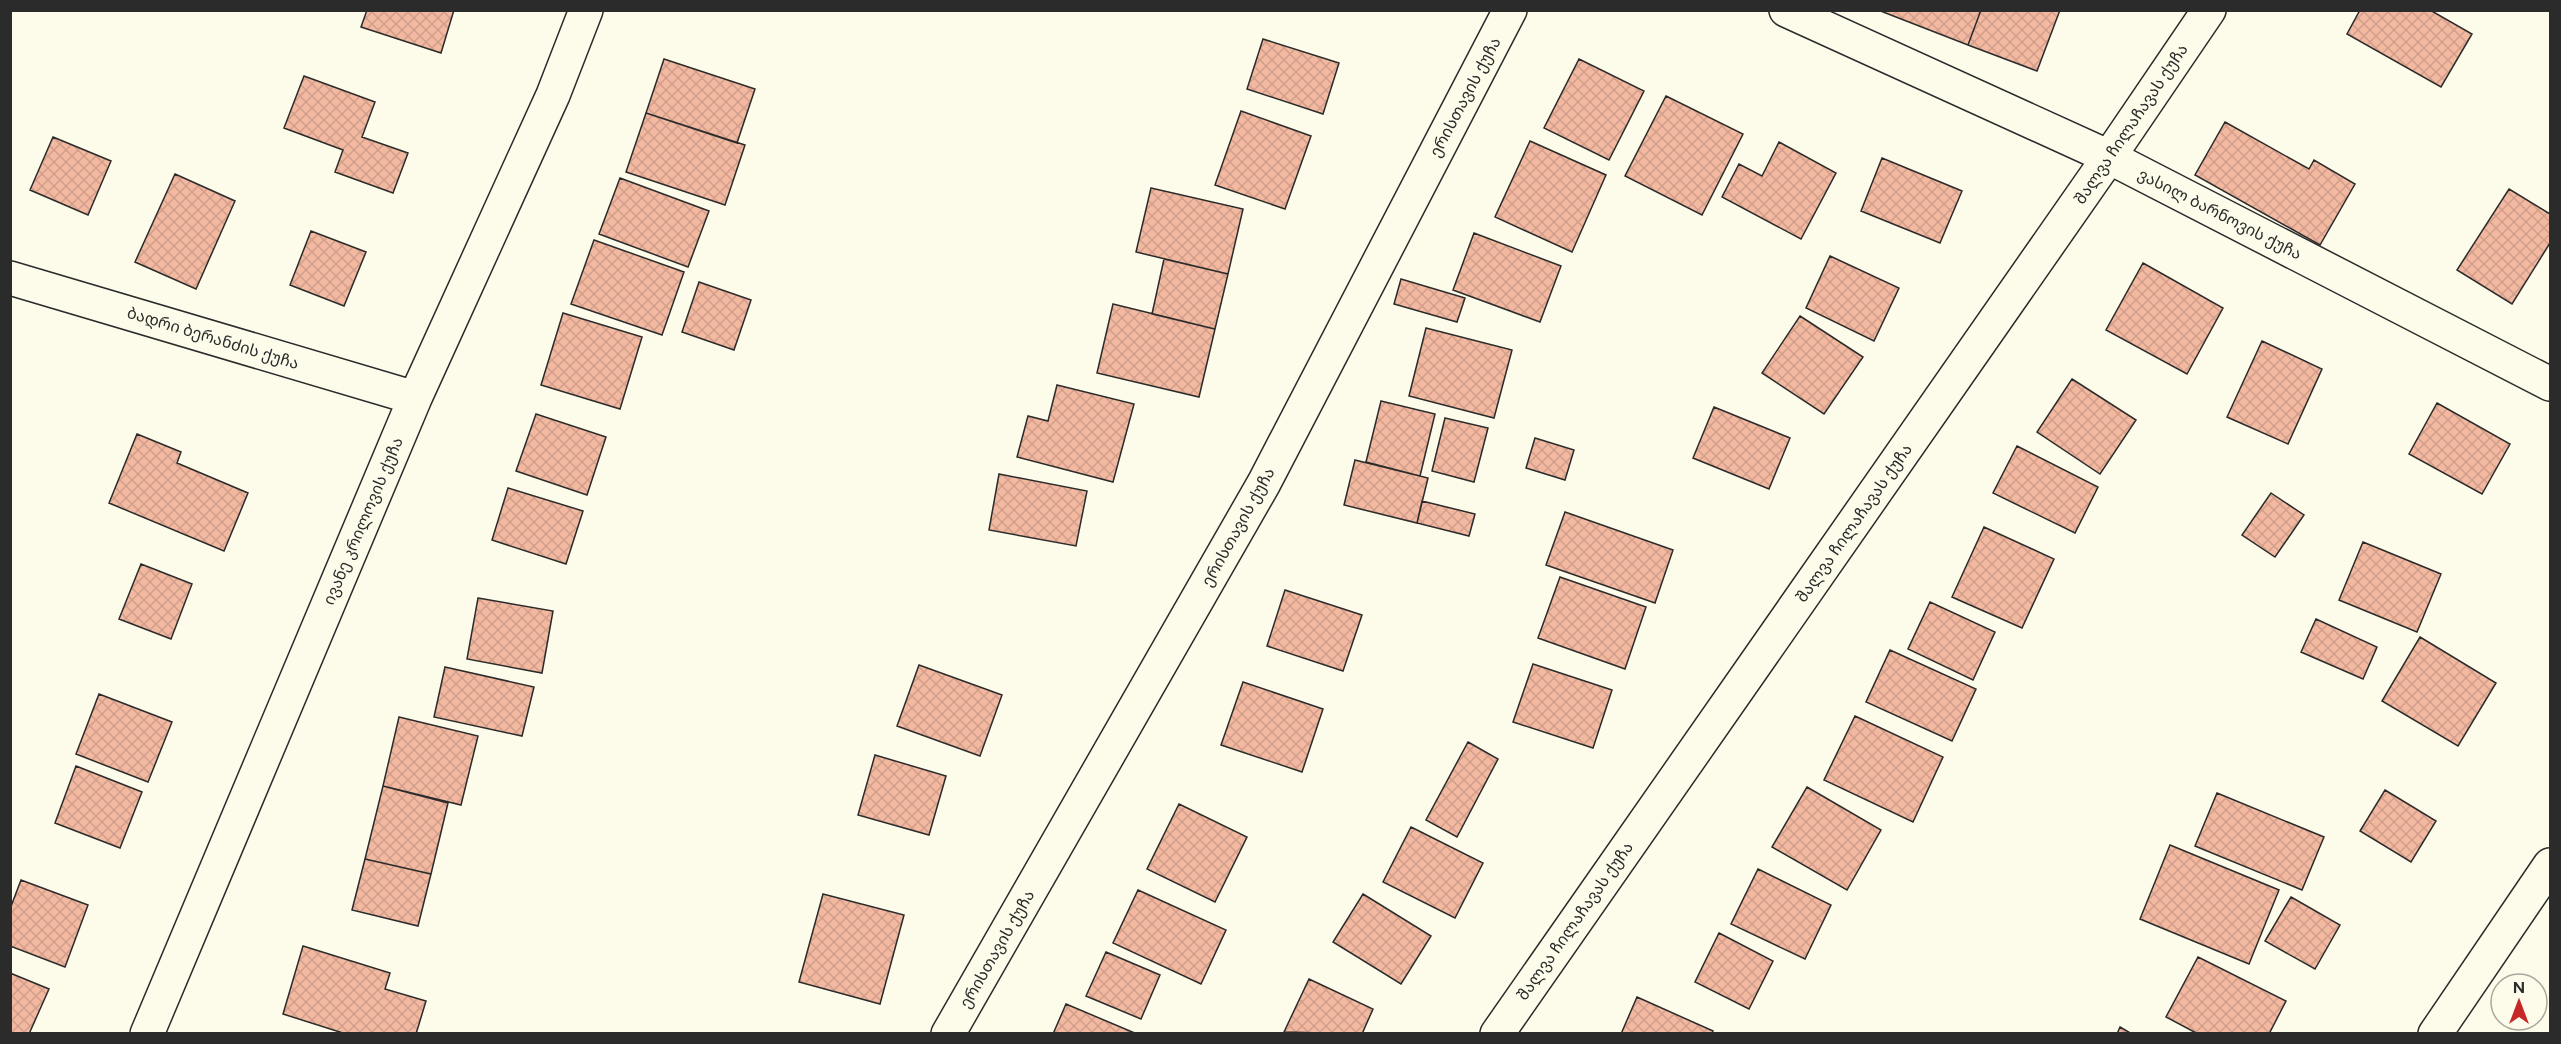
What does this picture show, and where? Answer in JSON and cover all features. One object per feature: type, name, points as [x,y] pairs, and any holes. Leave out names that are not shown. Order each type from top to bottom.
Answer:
[{"type":"main road","name":"ივანე კრილოვის ქუჩა","points":[[147,1034],[415,398],[553,95],[586,10]]},
{"type":"main road","name":"ერისთავის ქუჩა","points":[[948,1034],[1264,483],[1510,10]]},
{"type":"main road","name":"ვასილ ბარნოვის ქუჩა","points":[[1786,10],[2109,157],[2550,384]]},
{"type":"main road","name":"შალვა ჩილაჩავას ქუჩა","points":[[1497,1034],[2109,157],[2209,10]]},
{"type":"main road","name":"ბადრი ბერანძის ქუჩა","points":[[10,278],[415,398]]},
{"type":"main road","points":[[2435,1034],[2550,865]]},
{"type":"building","points":[[367,10],[454,10],[441,53],[361,27]]},
{"type":"building","points":[[1878,10],[1981,10],[1968,45]]},
{"type":"building","points":[[1981,10],[2060,10],[2037,71],[1968,45]]},
{"type":"building","points":[[2360,10],[2430,10],[2472,34],[2441,87],[2347,34]]},
{"type":"building","points":[[1263,39],[1339,63],[1323,114],[1247,89]]},
{"type":"building","points":[[664,59],[755,89],[737,143],[646,113]]},
{"type":"building","points":[[1579,59],[1644,91],[1609,160],[1544,128]]},
{"type":"building","points":[[304,76],[375,102],[362,137],[408,153],[393,193],[335,172],[343,150],[284,128]]},
{"type":"building","points":[[1666,96],[1743,134],[1702,215],[1625,176]]},
{"type":"building","points":[[1241,111],[1311,136],[1285,209],[1215,185]]},
{"type":"building","points":[[646,113],[745,145],[725,205],[626,172]]},
{"type":"building","points":[[2225,122],[2309,169],[2314,160],[2355,184],[2320,245],[2195,175]]},
{"type":"building","points":[[53,137],[111,161],[88,215],[30,190]]},
{"type":"building","points":[[1530,141],[1606,175],[1572,252],[1495,217]]},
{"type":"building","points":[[1779,142],[1836,173],[1801,239],[1722,197],[1739,164],[1762,176]]},
{"type":"building","points":[[1882,158],[1962,191],[1940,243],[1861,211]]},
{"type":"building","points":[[175,174],[235,201],[196,289],[135,262]]},
{"type":"building","points":[[620,178],[709,211],[688,267],[599,234]]},
{"type":"building","points":[[1151,188],[1243,209],[1228,274],[1136,252]]},
{"type":"building","points":[[2509,189],[2550,214],[2550,243],[2512,304],[2457,270]]},
{"type":"building","points":[[311,231],[366,252],[344,306],[290,285]]},
{"type":"building","points":[[1474,233],[1561,266],[1540,322],[1453,290]]},
{"type":"building","points":[[594,240],[684,272],[662,335],[571,304]]},
{"type":"building","points":[[1830,256],[1899,288],[1874,341],[1806,308]]},
{"type":"building","points":[[1164,259],[1228,274],[1215,329],[1152,314]]},
{"type":"building","points":[[2143,263],[2223,308],[2187,374],[2106,330]]},
{"type":"building","points":[[1401,279],[1465,298],[1457,322],[1394,304]]},
{"type":"building","points":[[699,282],[751,300],[734,350],[682,332]]},
{"type":"building","points":[[1113,304],[1215,329],[1199,397],[1097,373]]},
{"type":"building","points":[[563,313],[642,337],[620,409],[541,385]]},
{"type":"building","points":[[1800,316],[1863,357],[1824,414],[1762,373]]},
{"type":"building","points":[[1426,328],[1512,350],[1494,418],[1409,396]]},
{"type":"building","points":[[2262,341],[2322,369],[2288,444],[2227,417]]},
{"type":"building","points":[[2072,379],[2136,420],[2100,474],[2037,432]]},
{"type":"building","points":[[1057,385],[1134,404],[1113,482],[1017,457],[1028,416],[1048,421]]},
{"type":"building","points":[[1381,401],[1435,414],[1420,476],[1366,462]]},
{"type":"building","points":[[2437,403],[2510,444],[2482,494],[2409,454]]},
{"type":"building","points":[[1714,407],[1790,438],[1769,489],[1693,458]]},
{"type":"building","points":[[536,414],[606,437],[587,495],[516,471]]},
{"type":"building","points":[[1445,418],[1488,428],[1474,482],[1432,471]]},
{"type":"building","points":[[137,434],[181,452],[177,463],[248,493],[224,551],[109,503]]},
{"type":"building","points":[[1535,438],[1574,450],[1565,480],[1526,468]]},
{"type":"building","points":[[2017,446],[2098,487],[2075,533],[1993,493]]},
{"type":"building","points":[[1355,460],[1428,478],[1417,523],[1344,505]]},
{"type":"building","points":[[999,474],[1087,491],[1076,546],[989,530]]},
{"type":"building","points":[[508,488],[583,511],[566,564],[492,540]]},
{"type":"building","points":[[2271,493],[2304,515],[2275,557],[2242,535]]},
{"type":"building","points":[[1422,501],[1475,514],[1469,536],[1417,523]]},
{"type":"building","points":[[1565,512],[1673,550],[1655,603],[1546,565]]},
{"type":"building","points":[[1984,527],[2054,559],[2022,628],[1952,597]]},
{"type":"building","points":[[2363,542],[2441,574],[2417,632],[2339,600]]},
{"type":"building","points":[[141,564],[192,584],[171,639],[119,619]]},
{"type":"building","points":[[1560,577],[1646,607],[1625,669],[1538,638]]},
{"type":"building","points":[[1285,590],[1362,615],[1343,671],[1267,646]]},
{"type":"building","points":[[478,598],[553,611],[542,673],[467,659]]},
{"type":"building","points":[[1930,602],[1995,632],[1973,680],[1908,649]]},
{"type":"building","points":[[2316,619],[2377,647],[2363,679],[2301,652]]},
{"type":"building","points":[[2420,637],[2496,683],[2458,746],[2382,701]]},
{"type":"building","points":[[1890,650],[1976,689],[1952,741],[1866,702]]},
{"type":"building","points":[[1533,664],[1612,690],[1593,748],[1513,722]]},
{"type":"building","points":[[919,665],[1002,695],[980,756],[897,726]]},
{"type":"building","points":[[445,667],[534,687],[522,736],[434,717]]},
{"type":"building","points":[[1243,682],[1323,709],[1302,772],[1221,745]]},
{"type":"building","points":[[99,694],[172,722],[148,782],[76,754]]},
{"type":"building","points":[[1855,716],[1943,757],[1913,822],[1824,780]]},
{"type":"building","points":[[399,717],[478,736],[461,805],[383,786]]},
{"type":"building","points":[[1468,742],[1498,759],[1457,837],[1426,820]]},
{"type":"building","points":[[875,755],[946,776],[929,835],[858,815]]},
{"type":"building","points":[[76,766],[142,792],[120,848],[55,823]]},
{"type":"building","points":[[383,786],[448,803],[431,874],[365,859]]},
{"type":"building","points":[[1807,787],[1881,830],[1847,890],[1772,847]]},
{"type":"building","points":[[2385,790],[2436,821],[2411,862],[2360,831]]},
{"type":"building","points":[[2217,793],[2324,837],[2302,890],[2195,846]]},
{"type":"building","points":[[1179,804],[1247,837],[1215,902],[1147,869]]},
{"type":"building","points":[[1411,827],[1483,863],[1455,918],[1383,882]]},
{"type":"building","points":[[2170,845],[2279,890],[2249,964],[2140,919]]},
{"type":"building","points":[[365,859],[431,874],[418,926],[352,910]]},
{"type":"building","points":[[1758,869],[1831,905],[1805,959],[1731,924]]},
{"type":"building","points":[[21,880],[88,905],[65,967],[10,946],[10,909]]},
{"type":"building","points":[[1138,890],[1226,930],[1201,984],[1113,943]]},
{"type":"building","points":[[823,894],[904,915],[880,1004],[799,982]]},
{"type":"building","points":[[1363,894],[1431,936],[1401,984],[1333,942]]},
{"type":"building","points":[[2291,897],[2340,925],[2315,969],[2265,941]]},
{"type":"building","points":[[1719,933],[1773,961],[1749,1009],[1695,982]]},
{"type":"building","points":[[303,946],[390,973],[385,989],[426,1001],[416,1034],[346,1034],[283,1014]]},
{"type":"building","points":[[1106,952],[1160,975],[1141,1019],[1086,996]]},
{"type":"building","points":[[2198,957],[2286,1001],[2269,1034],[2198,1034],[2166,1017]]},
{"type":"building","points":[[10,973],[49,989],[29,1034],[10,1034]]},
{"type":"building","points":[[1309,979],[1373,1009],[1362,1034],[1284,1032]]},
{"type":"building","points":[[1637,997],[1713,1031],[1712,1034],[1621,1034]]},
{"type":"building","points":[[1066,1004],[1137,1034],[1053,1034]]},
{"type":"building","points":[[2120,1027],[2132,1034],[2117,1034]]}]
